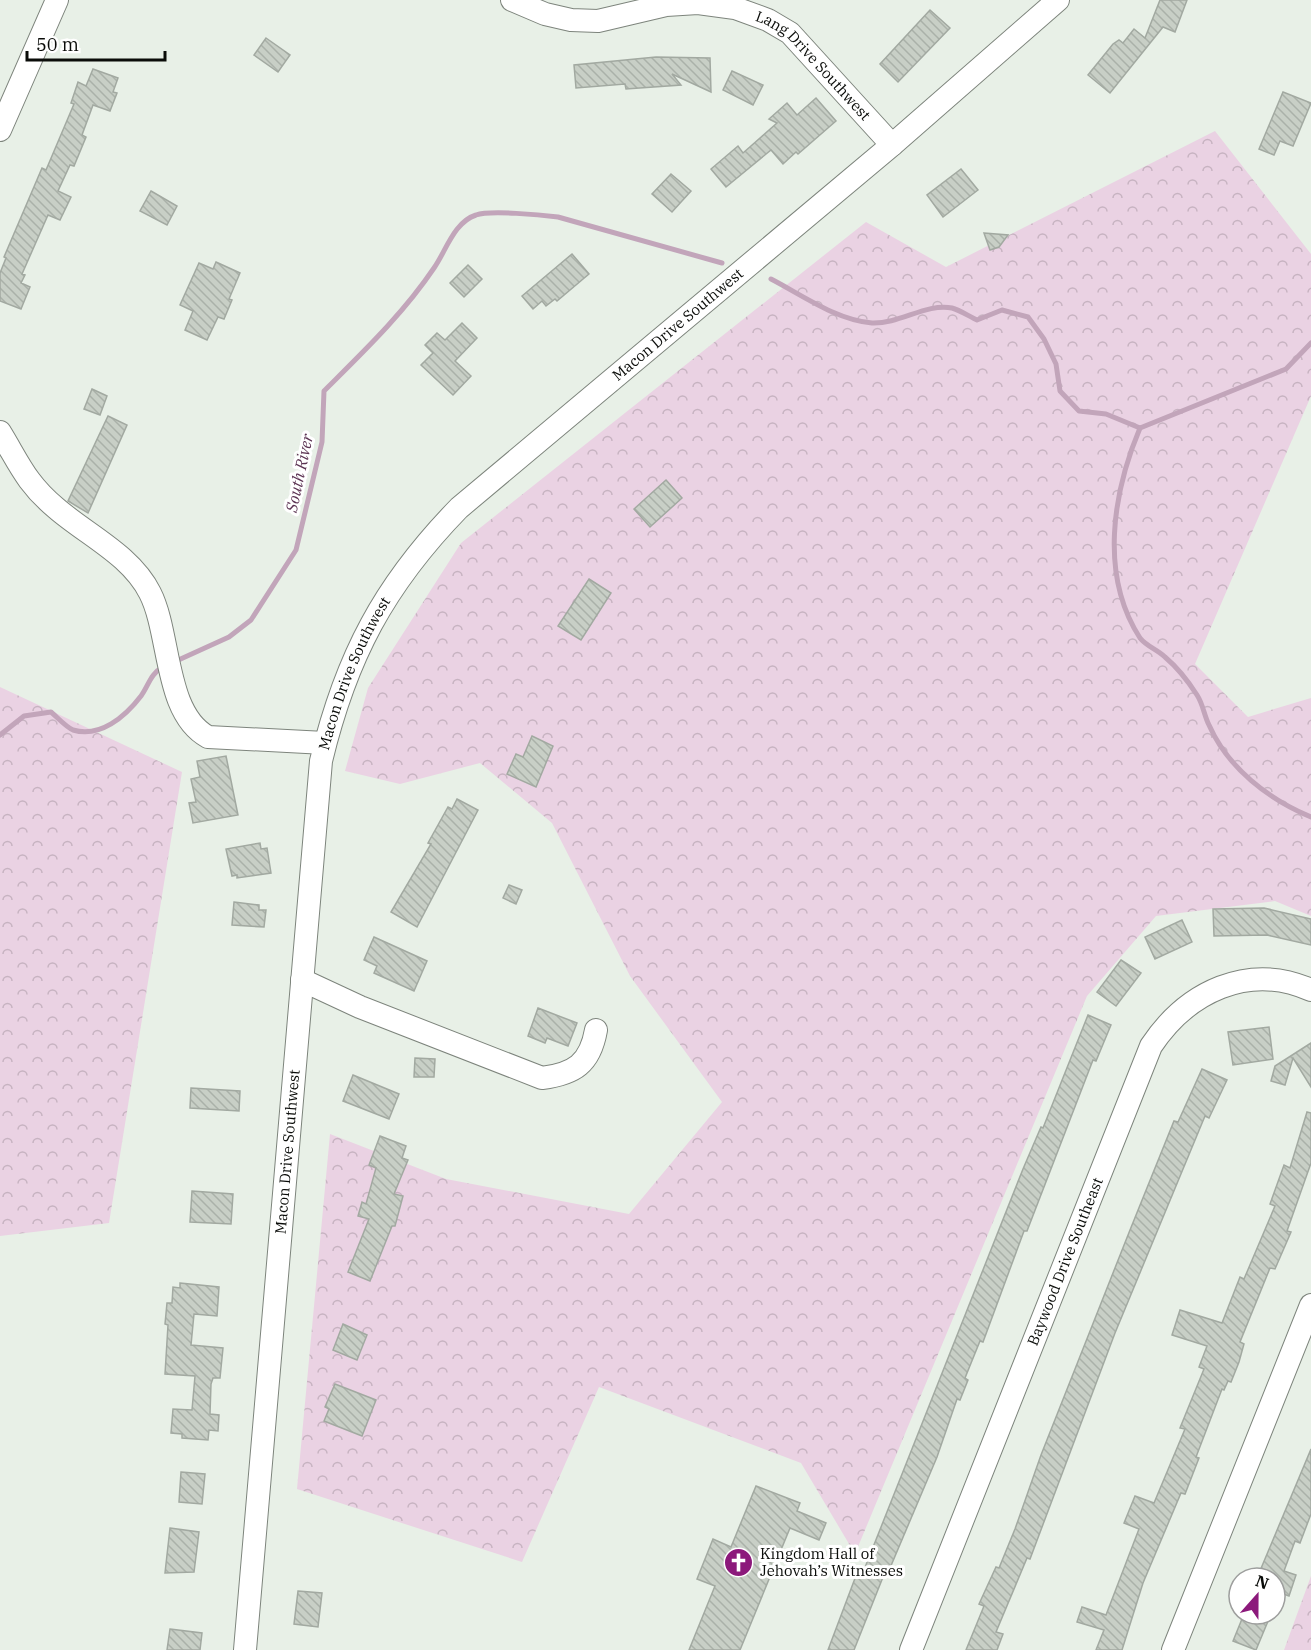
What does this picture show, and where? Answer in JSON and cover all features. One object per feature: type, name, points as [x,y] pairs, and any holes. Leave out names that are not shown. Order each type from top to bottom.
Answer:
[{"type":"street","points":[[0,130],[57,0]]},
{"type":"street","name":"Lang Drive Southwest","points":[[512,0],[545,14],[571,20],[598,21],[666,5],[698,3],[735,8],[768,20],[790,33],[892,145]]},
{"type":"street","name":"Macon Drive Southwest","points":[[245,1650],[321,761],[350,665],[371,622],[396,581],[426,543],[459,508],[892,145],[1058,0]]},
{"type":"street","points":[[0,432],[25,477],[56,508],[136,571],[151,593],[178,695],[185,716],[195,730],[208,736],[325,743]]},
{"type":"street","name":"Baywood Drive Southeast","points":[[911,1650],[1151,1046],[1164,1026],[1182,1008],[1221,986],[1265,979],[1311,990]]},
{"type":"street","points":[[302,980],[360,1007],[542,1078],[564,1075],[582,1063],[593,1047],[596,1030]]},
{"type":"street","points":[[1173,1650],[1311,1305]]},
{"type":"green space","points":[[1215,131],[1311,254],[1311,396],[1195,664],[1248,717],[1311,698],[1311,916],[1275,901],[1156,916],[1087,996],[855,1554],[801,1463],[599,1387],[522,1562],[297,1489],[330,1134],[446,1179],[629,1214],[722,1102],[630,976],[552,823],[480,763],[400,784],[345,771],[368,688],[461,543],[866,222],[946,267]]},
{"type":"green space","points":[[0,687],[182,772],[109,1223],[0,1236]]},
{"type":"green space","points":[[1311,1576],[1311,1650],[1284,1650]]},
{"type":"building","points":[[1160,0],[1187,0],[1175,32],[1163,27],[1110,93],[1088,75],[1113,44],[1119,40],[1123,43],[1134,29],[1145,38]]},
{"type":"building","points":[[930,10],[950,28],[898,82],[880,64]]},
{"type":"building","points":[[266,38],[290,55],[278,72],[254,55]]},
{"type":"building","points":[[656,57],[710,58],[711,92],[672,74],[681,85],[626,89],[625,84],[576,88],[574,65]]},
{"type":"building","points":[[93,69],[118,78],[113,92],[117,93],[110,111],[93,105],[82,135],[86,137],[74,166],[70,165],[58,191],[71,197],[60,220],[48,215],[22,274],[25,275],[21,283],[30,287],[21,309],[0,301],[0,273],[6,258],[4,257],[42,168],[46,170],[74,104],[71,103],[78,82],[86,86]]},
{"type":"building","points":[[732,71],[763,85],[753,105],[723,90]]},
{"type":"building","points":[[1283,92],[1311,103],[1293,146],[1280,141],[1274,155],[1259,149]]},
{"type":"building","points":[[816,98],[836,121],[798,154],[796,152],[783,164],[771,150],[726,187],[711,169],[738,146],[743,153],[777,123],[769,119],[787,103],[797,115]]},
{"type":"building","points":[[961,169],[978,190],[943,217],[927,195]]},
{"type":"building","points":[[671,174],[691,191],[672,212],[652,194]]},
{"type":"building","points":[[151,191],[177,206],[167,225],[140,211]]},
{"type":"building","points":[[984,233],[1008,235],[999,247],[990,250]]},
{"type":"building","points":[[572,254],[589,274],[557,301],[555,299],[546,306],[542,301],[533,309],[522,296]]},
{"type":"building","points":[[216,262],[240,273],[229,299],[232,300],[224,319],[218,317],[207,340],[185,330],[193,311],[180,305],[199,263],[213,269]]},
{"type":"building","points":[[468,265],[482,279],[464,297],[450,283]]},
{"type":"building","points":[[462,323],[477,338],[455,361],[471,376],[453,395],[421,365],[433,353],[425,345],[437,333],[445,340]]},
{"type":"building","points":[[92,389],[107,396],[100,415],[84,409]]},
{"type":"building","points":[[108,416],[127,425],[88,513],[68,501]]},
{"type":"building","points":[[666,480],[682,498],[650,527],[634,509]]},
{"type":"building","points":[[589,579],[611,593],[581,640],[558,626]]},
{"type":"building","points":[[532,736],[553,746],[536,787],[507,774],[516,754],[523,757]]},
{"type":"building","points":[[226,756],[238,815],[193,823],[189,803],[196,802],[191,779],[200,777],[197,761]]},
{"type":"building","points":[[457,799],[478,810],[417,927],[391,912],[431,844],[428,843],[448,807],[452,809]]},
{"type":"building","points":[[260,843],[261,849],[267,848],[271,873],[237,878],[237,875],[232,876],[226,849]]},
{"type":"building","points":[[509,885],[522,890],[516,904],[503,898]]},
{"type":"building","points":[[234,902],[259,905],[259,910],[266,910],[264,927],[232,925]]},
{"type":"building","points":[[1264,908],[1311,919],[1311,945],[1267,935],[1214,936],[1213,909]]},
{"type":"building","points":[[1182,920],[1192,942],[1155,959],[1145,937]]},
{"type":"building","points":[[374,937],[427,961],[414,991],[374,973],[377,966],[364,960]]},
{"type":"building","points":[[1121,960],[1141,973],[1116,1006],[1097,992]]},
{"type":"building","points":[[538,1008],[577,1023],[568,1046],[547,1038],[545,1043],[528,1036]]},
{"type":"building","points":[[1088,1015],[1111,1025],[1096,1061],[1093,1060],[1027,1231],[1024,1231],[983,1342],[980,1341],[965,1378],[968,1380],[960,1400],[957,1399],[937,1457],[890,1568],[887,1567],[854,1650],[828,1650],[857,1573],[862,1575],[1023,1169],[1041,1127],[1043,1128]]},
{"type":"building","points":[[1269,1027],[1273,1059],[1233,1065],[1228,1032]]},
{"type":"building","points":[[1311,1043],[1311,1087],[1293,1058],[1285,1085],[1271,1081],[1275,1066]]},
{"type":"building","points":[[415,1058],[435,1059],[434,1077],[414,1077]]},
{"type":"building","points":[[1202,1069],[1227,1080],[1209,1118],[1205,1116],[1115,1333],[1030,1559],[1027,1558],[996,1632],[1003,1634],[997,1650],[966,1650],[984,1606],[979,1604],[996,1567],[999,1568],[1015,1529],[1041,1455],[1174,1121],[1178,1122]]},
{"type":"building","points":[[353,1075],[399,1094],[389,1119],[343,1101]]},
{"type":"building","points":[[191,1088],[240,1091],[239,1111],[190,1108]]},
{"type":"building","points":[[1307,1112],[1311,1113],[1311,1163],[1287,1231],[1291,1232],[1275,1269],[1270,1268],[1240,1342],[1244,1344],[1239,1362],[1231,1382],[1228,1381],[1224,1390],[1222,1389],[1196,1457],[1199,1458],[1185,1494],[1181,1493],[1143,1583],[1122,1650],[1096,1650],[1104,1630],[1077,1622],[1082,1607],[1106,1615],[1139,1529],[1124,1523],[1135,1496],[1154,1503],[1185,1429],[1180,1428],[1204,1369],[1199,1367],[1207,1346],[1172,1335],[1180,1310],[1222,1323],[1240,1277],[1244,1279],[1275,1206],[1270,1204],[1284,1165],[1290,1168]]},
{"type":"building","points":[[380,1136],[406,1146],[402,1158],[408,1160],[394,1194],[403,1196],[395,1226],[392,1226],[370,1281],[348,1272],[369,1219],[358,1216],[362,1202],[366,1204],[376,1168],[369,1165]]},
{"type":"building","points":[[192,1191],[233,1194],[231,1224],[190,1222]]},
{"type":"building","points":[[180,1283],[219,1287],[217,1316],[194,1314],[191,1345],[223,1348],[220,1378],[213,1378],[211,1384],[210,1414],[219,1415],[218,1431],[209,1430],[208,1440],[182,1438],[182,1434],[171,1433],[173,1409],[192,1410],[195,1376],[165,1374],[167,1303],[172,1303],[173,1287],[180,1288]]},
{"type":"building","points":[[343,1324],[367,1335],[357,1360],[333,1350]]},
{"type":"building","points":[[335,1384],[376,1400],[362,1436],[324,1421],[329,1409],[325,1407]]},
{"type":"building","points":[[1311,1449],[1311,1514],[1300,1543],[1295,1541],[1286,1566],[1262,1566]]},
{"type":"building","points":[[181,1472],[205,1474],[202,1504],[179,1502]]},
{"type":"building","name":"Kingdom Hall of Jehovah’s Witnesses","points":[[756,1486],[800,1503],[797,1511],[826,1523],[819,1540],[790,1528],[740,1650],[689,1650],[715,1586],[697,1579],[713,1539],[731,1547]]},
{"type":"building","points":[[170,1528],[199,1532],[194,1572],[165,1573]]},
{"type":"building","points":[[1287,1572],[1296,1575],[1289,1596],[1287,1595]]},
{"type":"building","points":[[298,1591],[322,1593],[318,1627],[294,1624]]},
{"type":"building","points":[[1239,1626],[1266,1626],[1256,1650],[1233,1641]]},
{"type":"building","points":[[170,1629],[202,1633],[200,1650],[167,1650]]},
{"type":"waterway","name":"South River","points":[[174,662],[229,637],[251,620],[296,550],[322,442],[324,391],[409,301],[434,268],[456,230],[468,219],[476,215],[492,213],[558,217],[722,263]]},
{"type":"waterway","name":"South River","points":[[771,279],[832,312],[872,323],[942,307],[955,309],[977,320],[1002,310],[1028,317],[1044,339],[1056,364],[1060,391],[1079,411],[1106,414],[1140,428]]},
{"type":"waterway","points":[[1140,428],[1286,369],[1311,343]]},
{"type":"waterway","name":"South River","points":[[1140,428],[1123,479],[1114,533],[1119,588],[1127,614],[1140,638],[1170,661],[1190,685],[1199,698],[1217,741],[1238,768],[1265,791],[1311,817]]},
{"type":"waterway","name":"South River","points":[[0,735],[24,716],[51,712],[73,730],[83,732],[102,728],[120,718],[141,696],[152,676],[163,667]]},
{"type":"place","name":"Kingdom Hall of Jehovah’s Witnesses","points":[[739,1563]]}]
